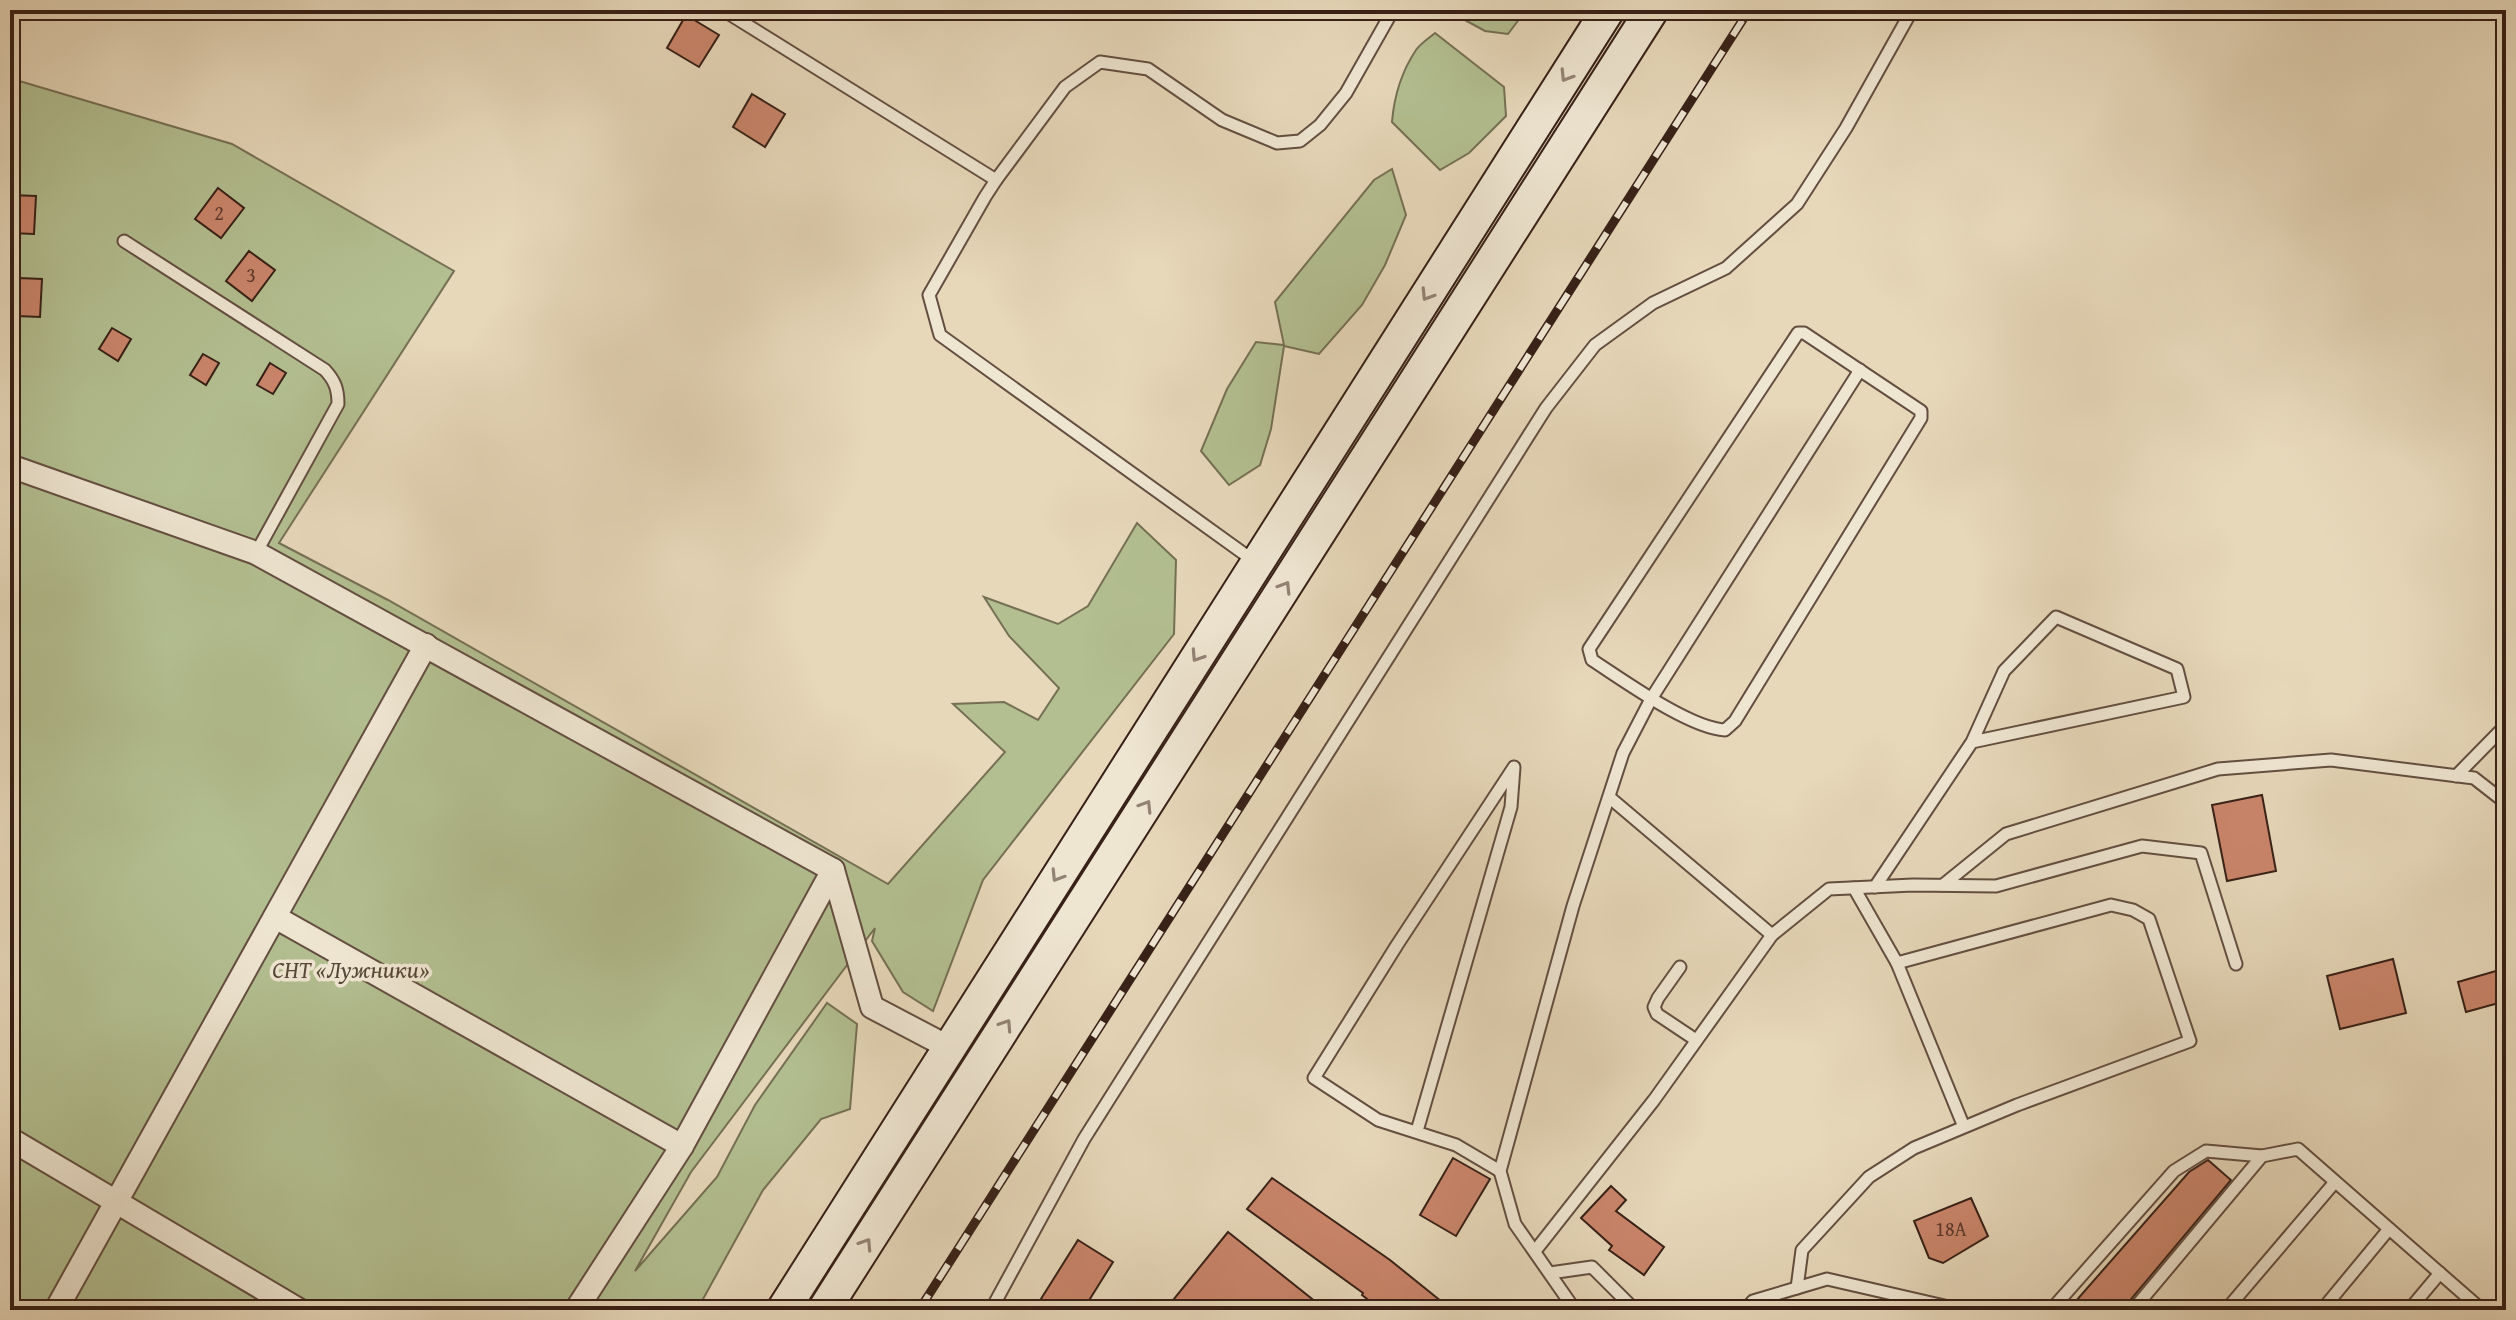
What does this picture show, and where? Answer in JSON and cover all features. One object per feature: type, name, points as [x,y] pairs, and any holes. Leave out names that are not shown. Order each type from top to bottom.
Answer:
[{"type":"main road","points":[[783,1310],[1608,10]]},
{"type":"main road","points":[[824,1310],[1652,10]]},
{"type":"street","points":[[10,466],[256,553],[833,870],[872,1007],[950,1048]]},
{"type":"street","points":[[56,1310],[426,645]]},
{"type":"street","points":[[576,1310],[682,1146],[833,870]]},
{"type":"street","points":[[275,917],[682,1146]]},
{"type":"street","points":[[10,1139],[299,1310]]},
{"type":"lane","points":[[723,10],[996,180]]},
{"type":"lane","points":[[1256,563],[940,335],[929,295],[996,180],[1065,87],[1100,62],[1148,69],[1222,120],[1277,143],[1300,141],[1320,125],[1346,93],[1393,10]]},
{"type":"lane","points":[[991,1310],[1100,1113],[1546,408],[1595,345],[1653,303],[1726,268],[1797,204],[1846,128],[1912,10]]},
{"type":"lane","points":[[124,241],[325,370],[334,380],[338,404],[256,553]]},
{"type":"lane","points":[[1798,333],[1804,333],[1921,411],[1921,418],[1735,721],[1725,730],[1714,729],[1651,699],[1592,660],[1589,649],[1798,333]]},
{"type":"lane","points":[[1575,1310],[1515,1224],[1500,1171],[1573,906],[1623,753],[1651,699],[1860,370]]},
{"type":"lane","points":[[1875,887],[1972,742],[2004,671],[2056,617],[2177,669],[2184,697],[1972,742]]},
{"type":"lane","points":[[2456,776],[2506,725]]},
{"type":"lane","points":[[1943,885],[2006,834],[2218,769],[2331,760],[2474,778],[2506,803]]},
{"type":"lane","points":[[1417,1131],[1511,807],[1514,767],[1314,1078],[1378,1120],[1456,1145],[1500,1171]]},
{"type":"lane","points":[[1609,797],[1772,935]]},
{"type":"lane","points":[[1535,1251],[1654,1100],[1772,935],[1829,889],[1996,886],[2142,846],[2201,853],[2236,964]]},
{"type":"lane","points":[[1854,888],[1897,963],[1964,1127]]},
{"type":"lane","points":[[1797,1288],[1802,1250],[1869,1177],[1914,1148],[2017,1105],[2190,1041],[2149,919],[2133,910],[2111,905],[1897,963]]},
{"type":"lane","points":[[1680,967],[1654,1007],[1657,1014],[1696,1040]]},
{"type":"lane","points":[[2051,1310],[2174,1171],[2206,1151],[2262,1156],[2298,1149],[2482,1310]]},
{"type":"lane","points":[[2133,1310],[2262,1156]]},
{"type":"lane","points":[[2226,1310],[2335,1182]]},
{"type":"lane","points":[[2322,1310],[2389,1229]]},
{"type":"lane","points":[[1550,1273],[1592,1267],[1635,1310]]},
{"type":"lane","points":[[2409,1310],[2440,1273]]},
{"type":"lane","points":[[1745,1310],[1753,1301],[1827,1279],[1962,1310]]},
{"type":"green space","points":[[1462,10],[1526,10],[1508,34],[1485,31],[1463,19]]},
{"type":"green space","points":[[1435,33],[1504,87],[1506,116],[1469,153],[1440,170],[1392,122],[1403,75],[1418,47]]},
{"type":"green space","name":"СНТ «Лужники»","points":[[10,80],[232,144],[454,271],[279,543],[388,600],[888,884],[1005,752],[953,704],[1004,702],[1038,720],[1059,688],[1009,636],[984,597],[1058,624],[1088,606],[1137,523],[1176,560],[1174,634],[983,880],[933,1011],[903,992],[872,941],[875,928],[691,1172],[635,1271],[717,1177],[755,1105],[827,1003],[857,1024],[850,1109],[821,1119],[763,1190],[697,1310],[10,1310]]},
{"type":"green space","points":[[1392,169],[1406,215],[1385,265],[1362,305],[1319,354],[1284,346],[1271,429],[1260,465],[1229,485],[1201,451],[1227,389],[1256,342],[1284,345],[1275,302],[1374,180]]},
{"type":"building","points":[[686,15],[719,35],[699,67],[667,48]]},
{"type":"building","points":[[752,94],[785,114],[765,147],[733,127]]},
{"type":"building","points":[[218,188],[244,208],[221,238],[195,219]]},
{"type":"building","points":[[10,195],[36,196],[34,234],[10,233]]},
{"type":"building","points":[[249,251],[275,270],[252,301],[226,281]]},
{"type":"building","points":[[19,278],[42,279],[40,317],[17,316]]},
{"type":"building","points":[[112,328],[131,339],[118,361],[99,349]]},
{"type":"building","points":[[203,354],[219,363],[206,385],[190,375]]},
{"type":"building","points":[[270,363],[286,373],[273,394],[257,385]]},
{"type":"building","points":[[2262,795],[2276,871],[2227,881],[2212,805]]},
{"type":"building","points":[[2393,959],[2406,1013],[2340,1029],[2327,976]]},
{"type":"building","points":[[2506,968],[2506,1001],[2466,1012],[2458,982]]},
{"type":"building","points":[[1453,1158],[1490,1179],[1456,1236],[1420,1215]]},
{"type":"building","points":[[2208,1160],[2231,1180],[2122,1310],[2068,1310],[2189,1172]]},
{"type":"building","points":[[1272,1178],[1390,1260],[1452,1310],[1381,1310],[1363,1293],[1247,1209]]},
{"type":"building","points":[[1611,1186],[1626,1200],[1616,1211],[1664,1247],[1644,1275],[1609,1250],[1612,1246],[1581,1218]]},
{"type":"building","points":[[1971,1198],[1988,1236],[1943,1263],[1929,1258],[1914,1221]]},
{"type":"building","points":[[1228,1232],[1326,1310],[1165,1310]]},
{"type":"building","points":[[1078,1240],[1113,1262],[1083,1310],[1034,1310]]},
{"type":"railway","points":[[919,1310],[1749,10]]}]
